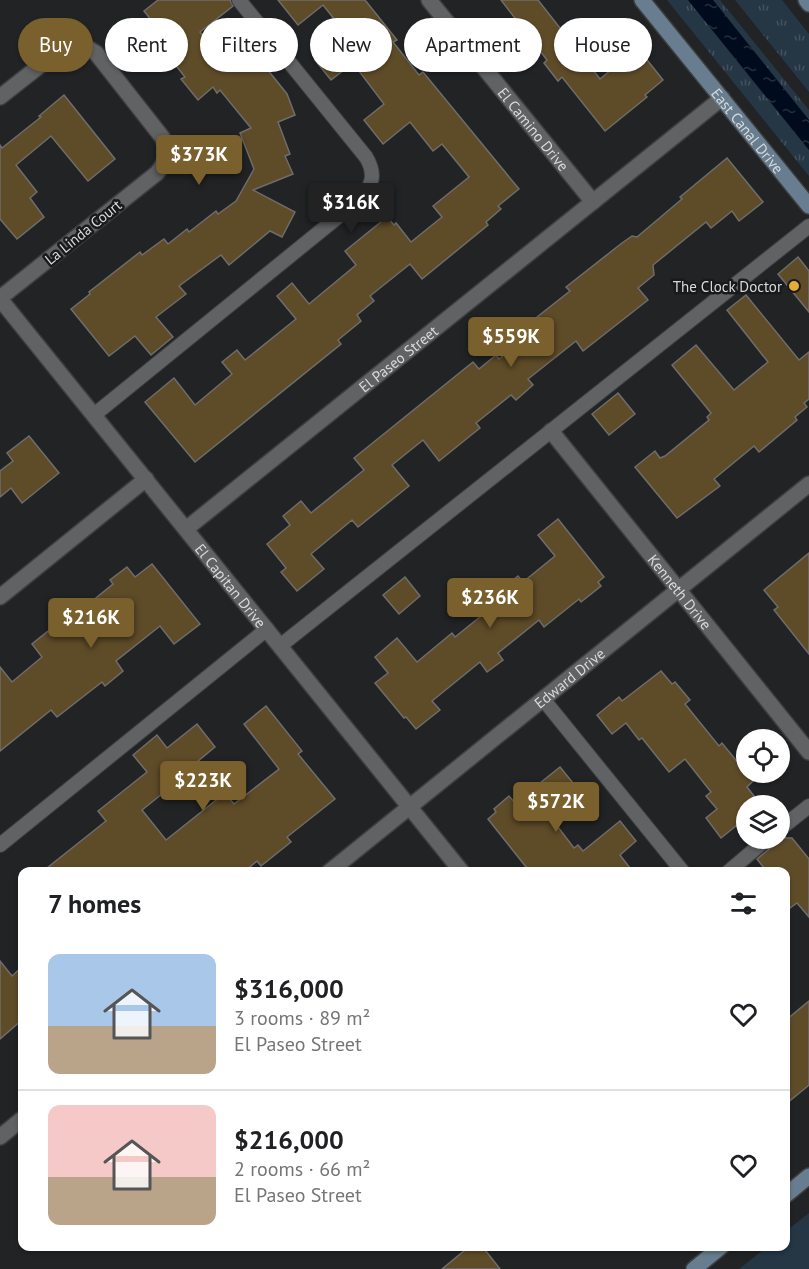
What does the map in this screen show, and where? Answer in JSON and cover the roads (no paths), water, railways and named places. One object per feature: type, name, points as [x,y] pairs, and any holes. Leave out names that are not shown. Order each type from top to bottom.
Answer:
[{"type":"main road","name":"East Canal Drive","points":[[642,0],[809,206]]},
{"type":"main road","points":[[806,0],[809,4]]},
{"type":"main road","points":[[790,1192],[809,1176]]},
{"type":"main road","points":[[694,1269],[716,1251]]},
{"type":"street","name":"El Camino Drive","points":[[429,0],[593,202]]},
{"type":"street","name":"La Linda Court","points":[[0,97],[61,49],[79,43],[96,53],[162,137],[167,156],[164,166],[157,173],[0,299]]},
{"type":"street","name":"El Paseo Street","points":[[186,529],[722,98]]},
{"type":"street","name":"El Capitan Drive","points":[[0,299],[458,867]]},
{"type":"street","name":"Kenneth Drive","points":[[551,431],[809,752]]},
{"type":"street","points":[[0,597],[146,479]]},
{"type":"street","name":"Edward Drive","points":[[335,867],[809,484]]},
{"type":"street","points":[[0,1137],[18,1122]]},
{"type":"lane","points":[[94,415],[360,199],[372,183],[372,171],[366,157],[238,0]]},
{"type":"lane","points":[[280,645],[809,226]]},
{"type":"lane","points":[[0,845],[267,629]]},
{"type":"lane","points":[[543,699],[678,867]]},
{"type":"lane","points":[[790,821],[809,806]]},
{"type":"lane","points":[[734,867],[755,849]]},
{"type":"water","points":[[688,0],[713,0],[809,120],[809,150]]},
{"type":"place","name":"The Clock Doctor","points":[[794,286]]}]
